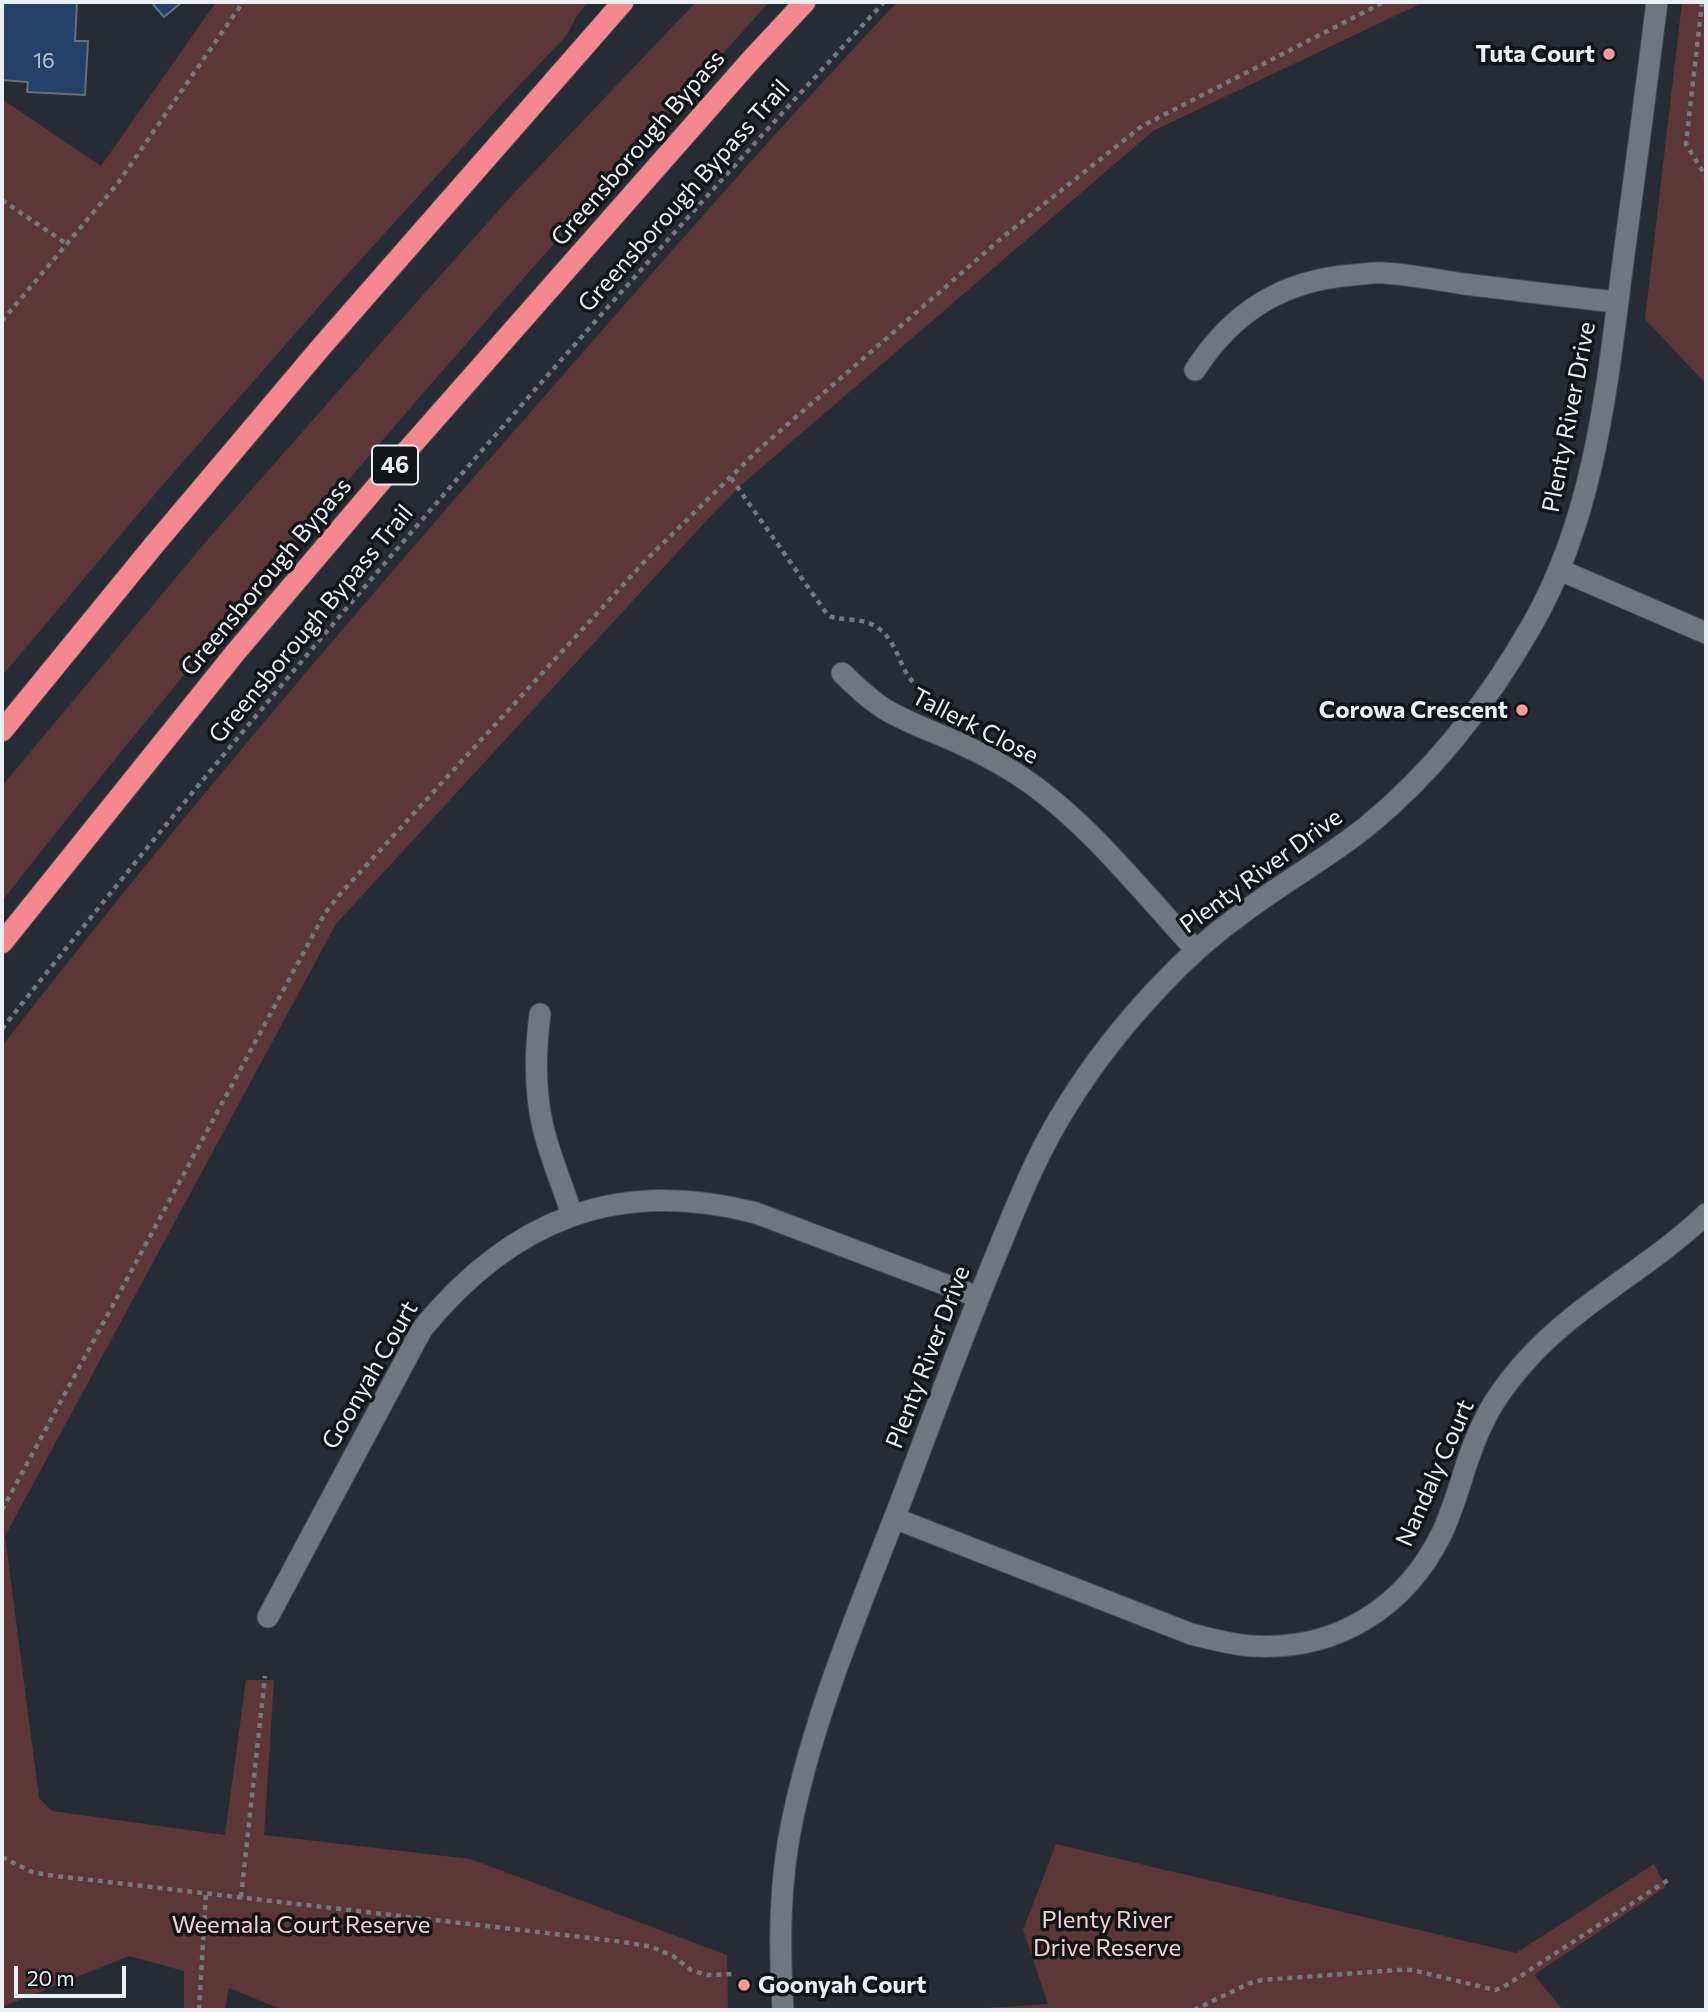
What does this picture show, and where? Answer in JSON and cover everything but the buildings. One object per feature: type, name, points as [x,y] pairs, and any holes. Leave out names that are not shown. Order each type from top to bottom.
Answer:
[{"type":"highway","points":[[2,731],[322,346],[623,2]]},
{"type":"highway","name":"Greensborough Bypass","points":[[2,943],[235,653],[405,453],[805,2]]},
{"type":"street","name":"Plenty River Drive","points":[[783,2010],[779,1941],[783,1882],[792,1822],[806,1760],[830,1684],[978,1297],[1037,1159],[1095,1062],[1158,987],[1196,950],[1243,912],[1367,825],[1427,771],[1483,704],[1535,620],[1560,570],[1589,476],[1608,376],[1657,3]]},
{"type":"street","points":[[1195,370],[1223,333],[1250,310],[1278,292],[1309,281],[1337,276],[1382,273],[1618,302]]},
{"type":"street","points":[[1560,570],[1706,633]]},
{"type":"street","name":"Tallerk Close","points":[[842,673],[884,708],[908,722],[998,761],[1058,804],[1196,950]]},
{"type":"street","points":[[540,1014],[535,1050],[536,1087],[543,1128],[572,1215]]},
{"type":"street","name":"Goonyah Court","points":[[268,1617],[422,1329],[460,1286],[497,1254],[530,1234],[572,1215],[612,1205],[659,1200],[724,1205],[757,1213],[978,1297]]},
{"type":"street","name":"Nandaly Court","points":[[894,1518],[1191,1634],[1225,1643],[1255,1646],[1294,1644],[1331,1635],[1361,1623],[1386,1606],[1411,1583],[1443,1531],[1483,1423],[1524,1363],[1550,1336],[1679,1239],[1706,1214]]},
{"type":"path","points":[[2,321],[118,183],[243,2]]},
{"type":"path","name":"Greensborough Bypass Trail","points":[[2,1029],[110,892],[274,693],[426,515],[616,297],[884,2]]},
{"type":"path","points":[[2,1510],[325,913],[644,562],[757,452],[1004,236],[1142,126],[1384,2]]},
{"type":"path","points":[[1702,2],[1686,144],[1706,177]]},
{"type":"path","points":[[2,200],[67,244]]},
{"type":"path","points":[[731,478],[827,614],[835,619],[849,618],[877,626],[893,645],[908,676],[917,686],[939,701]]},
{"type":"path","points":[[240,1897],[265,1675]]},
{"type":"path","points":[[2,1857],[32,1872],[47,1875],[624,1942],[652,1947],[673,1956],[691,1970],[707,1975],[733,1974]]},
{"type":"path","points":[[1194,2010],[1262,1980],[1398,1970],[1412,1970],[1495,1990],[1668,1880]]},
{"type":"path","points":[[199,2010],[206,1893]]},
{"type":"green space","points":[[216,2],[588,2],[566,36],[335,288],[161,487],[2,676],[2,99],[101,166]]},
{"type":"green space","points":[[696,2],[769,2],[572,223],[282,558],[187,671],[2,901],[2,786],[209,538],[414,305],[515,192]]},
{"type":"green space","name":"Weemala Court Reserve","points":[[897,2],[1424,2],[1153,131],[739,487],[708,519],[336,924],[5,1536],[39,1798],[52,1811],[225,1835],[246,1680],[274,1680],[264,1835],[470,1859],[727,1955],[728,2010],[283,2010],[229,1988],[225,2010],[184,2010],[184,1971],[129,1956],[2,2007],[2,1046],[190,811],[384,581],[704,214]]},
{"type":"green space","points":[[1682,2],[1706,2],[1706,384],[1645,319]]},
{"type":"green space","name":"Plenty River Drive Reserve","points":[[1056,1844],[1516,1953],[1654,1864],[1666,1887],[1534,1975],[1563,2010],[956,2010],[1048,2004],[1023,1930]]},
{"type":"place","name":"Tuta Court","points":[[1609,54]]},
{"type":"place","name":"Corowa Crescent","points":[[1522,710]]},
{"type":"place","name":"Goonyah Court","points":[[744,1985]]}]
